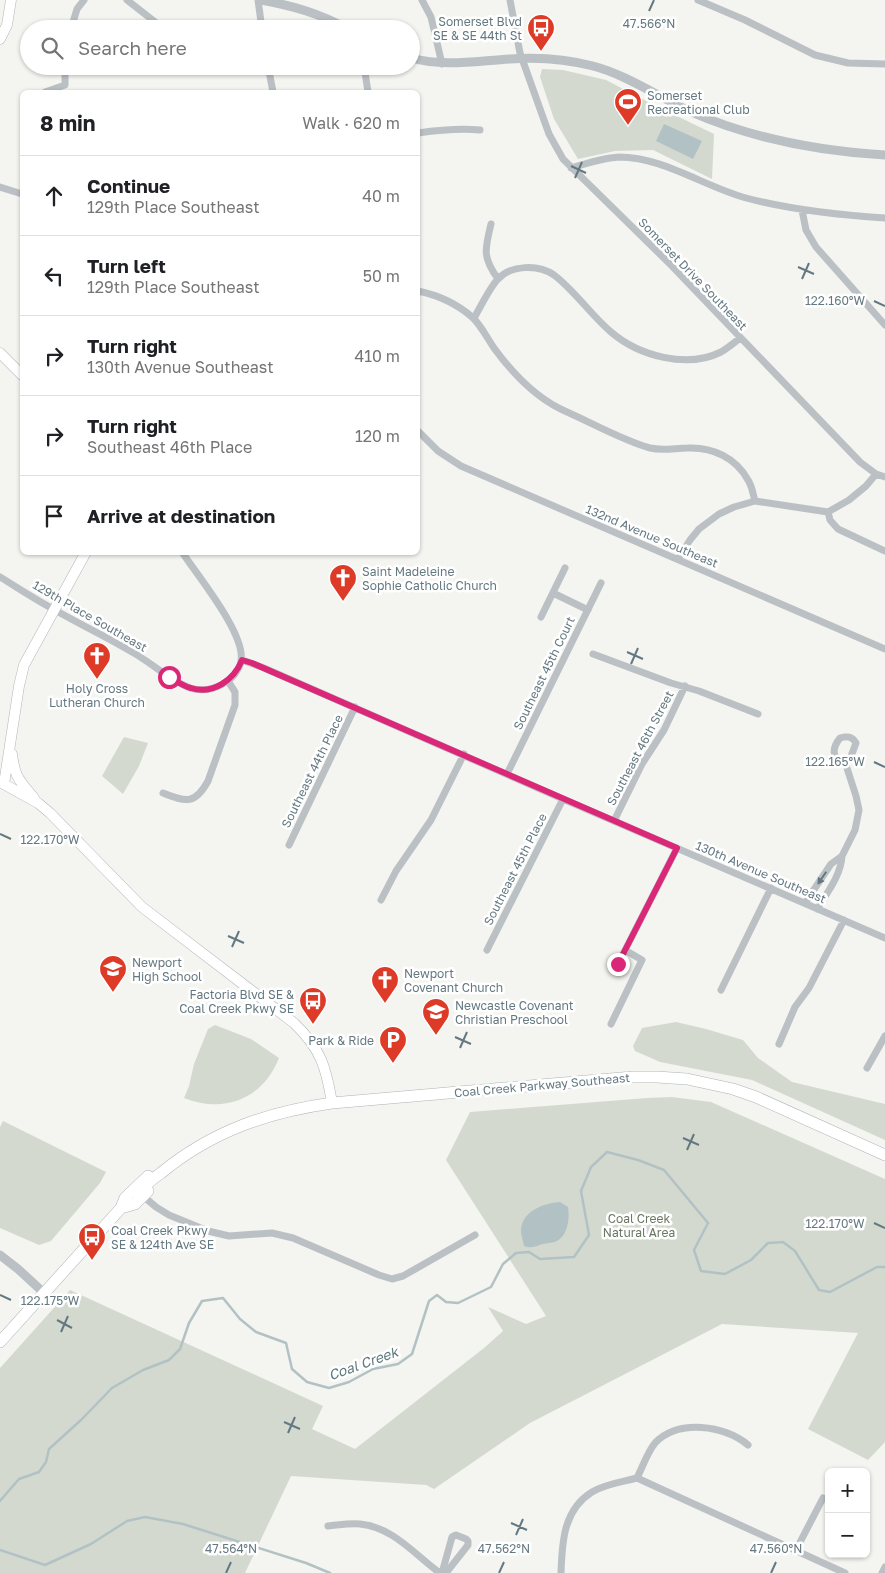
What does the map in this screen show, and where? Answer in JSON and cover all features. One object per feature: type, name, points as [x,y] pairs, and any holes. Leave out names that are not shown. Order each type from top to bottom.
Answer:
[{"type":"main road","points":[[0,39],[7,25],[11,0]]},
{"type":"main road","points":[[0,353],[20,373]]},
{"type":"main road","points":[[84,555],[24,665],[2,783],[38,803],[142,906],[294,1022],[308,1036],[317,1049],[328,1078],[332,1103]]},
{"type":"main road","points":[[11,741],[15,773],[38,803]]},
{"type":"main road","name":"Coal Creek Parkway Southeast","points":[[0,1342],[121,1208],[125,1198],[149,1175],[184,1150],[193,1150],[220,1134],[248,1122],[284,1111],[332,1103],[632,1077],[686,1079],[733,1089],[756,1097],[885,1155]]},
{"type":"main road","points":[[143,1196],[145,1187],[149,1182],[179,1158],[193,1150]]},
{"type":"main road","name":"Coal Creek Parkway Southeast","points":[[121,1208],[135,1204],[143,1196]]},
{"type":"street","points":[[74,20],[77,9],[84,0]]},
{"type":"street","points":[[127,0],[153,20]]},
{"type":"street","points":[[261,20],[259,0],[302,8],[332,20]]},
{"type":"street","points":[[422,0],[431,17],[442,64]]},
{"type":"street","name":"Somerset Drive Southeast","points":[[510,0],[520,52],[549,134],[556,148],[571,168],[671,265],[860,462],[876,474],[885,477]]},
{"type":"street","points":[[698,0],[745,20],[815,55],[848,63],[885,64]]},
{"type":"street","points":[[420,60],[442,64],[523,59],[578,63],[616,73],[691,111],[772,139],[805,146],[885,155]]},
{"type":"street","points":[[65,75],[65,85],[68,90]]},
{"type":"street","points":[[270,75],[273,90]]},
{"type":"street","points":[[365,75],[368,90]]},
{"type":"street","points":[[51,90],[65,85]]},
{"type":"street","points":[[420,133],[452,128],[480,130]]},
{"type":"street","points":[[571,168],[610,158],[640,158],[664,165],[726,192],[802,210],[885,218]]},
{"type":"street","points":[[0,187],[20,193]]},
{"type":"street","points":[[802,210],[806,230],[816,247],[885,325]]},
{"type":"street","points":[[491,224],[487,241],[487,259],[489,266],[498,279]]},
{"type":"street","points":[[474,318],[498,279],[509,272],[529,267],[554,275],[611,332],[636,347],[657,356],[677,359],[703,357],[720,353],[740,338]]},
{"type":"street","points":[[420,291],[451,302],[474,318],[510,369],[526,386],[545,400],[562,410],[649,447],[668,450],[704,449],[719,453],[731,460],[742,470],[749,481],[755,502]]},
{"type":"street","name":"132nd Avenue Southeast","points":[[420,433],[438,451],[461,466],[885,649]]},
{"type":"street","points":[[678,559],[699,528],[734,507],[755,502],[828,512],[849,500],[866,486],[876,474]]},
{"type":"street","points":[[828,512],[830,520],[838,529],[885,551]]},
{"type":"street","points":[[163,793],[175,798],[188,800],[198,796],[203,790],[208,781],[235,705],[235,692],[228,681],[239,668],[242,660],[240,644],[230,622],[184,555]]},
{"type":"street","points":[[541,617],[565,568]]},
{"type":"street","name":"129th Place Southeast","points":[[0,577],[54,610],[117,643],[169,677],[188,687],[202,690],[212,689],[228,681]]},
{"type":"street","name":"Southeast 45th Court","points":[[507,774],[601,583]]},
{"type":"street","points":[[553,593],[588,610]]},
{"type":"street","points":[[593,654],[758,714]]},
{"type":"street","name":"130th Avenue Southeast","points":[[242,660],[464,754],[563,799],[885,938]]},
{"type":"street","name":"Southeast 46th Street","points":[[614,821],[642,764],[664,730],[685,686]]},
{"type":"street","name":"Southeast 44th Place","points":[[289,845],[355,707]]},
{"type":"street","points":[[381,900],[396,871],[432,820],[464,754]]},
{"type":"street","points":[[805,903],[832,864],[842,856],[855,830],[859,810],[845,762]]},
{"type":"street","name":"Southeast 45th Place","points":[[487,950],[563,799]]},
{"type":"street","points":[[618,964],[677,848]]},
{"type":"street","points":[[817,909],[842,864],[842,856]]},
{"type":"street","points":[[721,990],[771,888]]},
{"type":"street","points":[[779,1044],[795,1007],[809,988],[844,920]]},
{"type":"street","points":[[611,1024],[642,960],[625,950]]},
{"type":"street","points":[[867,1068],[885,1036]]},
{"type":"street","points":[[143,1196],[169,1215],[208,1231],[229,1236],[261,1233],[282,1235],[392,1279],[403,1276],[475,1235]]},
{"type":"street","points":[[0,1256],[18,1269],[44,1294]]},
{"type":"street","points":[[637,1478],[656,1443],[663,1437],[682,1429],[693,1427],[720,1431],[741,1439],[748,1445]]},
{"type":"street","points":[[561,1573],[564,1533],[575,1510],[591,1493],[604,1487],[637,1478],[845,1573]]},
{"type":"street","points":[[796,1550],[823,1498]]},
{"type":"street","points":[[328,1526],[359,1523],[379,1528],[397,1538],[441,1573],[452,1537],[456,1535],[466,1539],[468,1545],[446,1573]]},
{"type":"street","points":[[882,1573],[885,1567]]},
{"type":"green space","name":"Somerset Recreational Club","points":[[542,69],[563,70],[606,80],[714,134],[712,179],[653,150],[615,151],[578,159],[554,119],[540,77]]},
{"type":"green space","points":[[124,737],[148,743],[139,766],[123,794],[102,776]]},
{"type":"green space","points":[[676,1022],[743,1040],[758,1058],[792,1082],[885,1104],[885,1140],[752,1080],[660,1062],[635,1051],[633,1046],[642,1028]]},
{"type":"green space","points":[[215,1025],[251,1039],[279,1058],[263,1084],[252,1093],[227,1103],[199,1103],[184,1098],[194,1064],[208,1029]]},
{"type":"green space","name":"Coal Creek Natural Area","points":[[672,1097],[711,1102],[885,1179],[885,1442],[868,1460],[808,1429],[858,1333],[722,1324],[530,1423],[434,1489],[426,1485],[291,1476],[245,1573],[0,1573],[0,1368],[70,1290],[323,1406],[312,1429],[355,1449],[503,1331],[488,1307],[526,1324],[546,1316],[446,1160],[470,1112]]},
{"type":"green space","points":[[3,1121],[106,1172],[100,1183],[51,1241],[39,1245],[0,1228],[0,1127]]},
{"type":"shaded area","points":[[664,124],[702,141],[693,159],[656,141]]},
{"type":"shaded area","points":[[560,1202],[568,1207],[569,1211],[567,1227],[563,1236],[555,1242],[531,1247],[524,1246],[521,1230],[525,1218],[541,1206]]},
{"type":"waterway","name":"Coal Creek","points":[[0,1501],[19,1479],[39,1472],[46,1462],[49,1449],[112,1388],[143,1370],[169,1360],[180,1349],[189,1323],[202,1301],[223,1298],[240,1319],[256,1332],[286,1343],[292,1369],[307,1382],[329,1388],[349,1382],[373,1369],[398,1364],[412,1354],[429,1301],[437,1295],[446,1302],[458,1303],[491,1287],[503,1264],[516,1253],[529,1252],[540,1259],[574,1257],[589,1235],[581,1191],[591,1167],[607,1152],[638,1160],[664,1170],[708,1223],[694,1250],[701,1271],[725,1274],[751,1260],[768,1243],[783,1242],[795,1251],[819,1290],[830,1292],[877,1267],[885,1267]]},
{"type":"waterway","points":[[0,1550],[45,1565],[91,1544],[127,1521],[145,1517],[183,1524],[306,1563],[330,1573]]},
{"type":"place","name":"Somerset Blvd SE & SE 44th St","points":[[541,52]]},
{"type":"place","name":"Somerset Recreational Club","points":[[628,126]]},
{"type":"place","name":"Saint Madeleine Sophie Catholic Church","points":[[343,602]]},
{"type":"place","name":"Holy Cross Lutheran Church","points":[[97,680]]},
{"type":"place","name":"Newport High School","points":[[113,993]]},
{"type":"place","name":"Newport Covenant Church","points":[[385,1004]]},
{"type":"place","name":"Factoria Blvd SE & Coal Creek Pkwy SE","points":[[313,1025]]},
{"type":"place","name":"Newcastle Covenant Christian Preschool","points":[[436,1036]]},
{"type":"place","name":"Park & Ride","points":[[393,1064]]},
{"type":"place","name":"Coal Creek Pkwy SE & 124th Ave SE","points":[[92,1261]]},
{"type":"route","points":[[169,677],[192,689],[212,689],[228,681],[239,668],[242,660],[252,663],[677,848],[618,964]]}]
